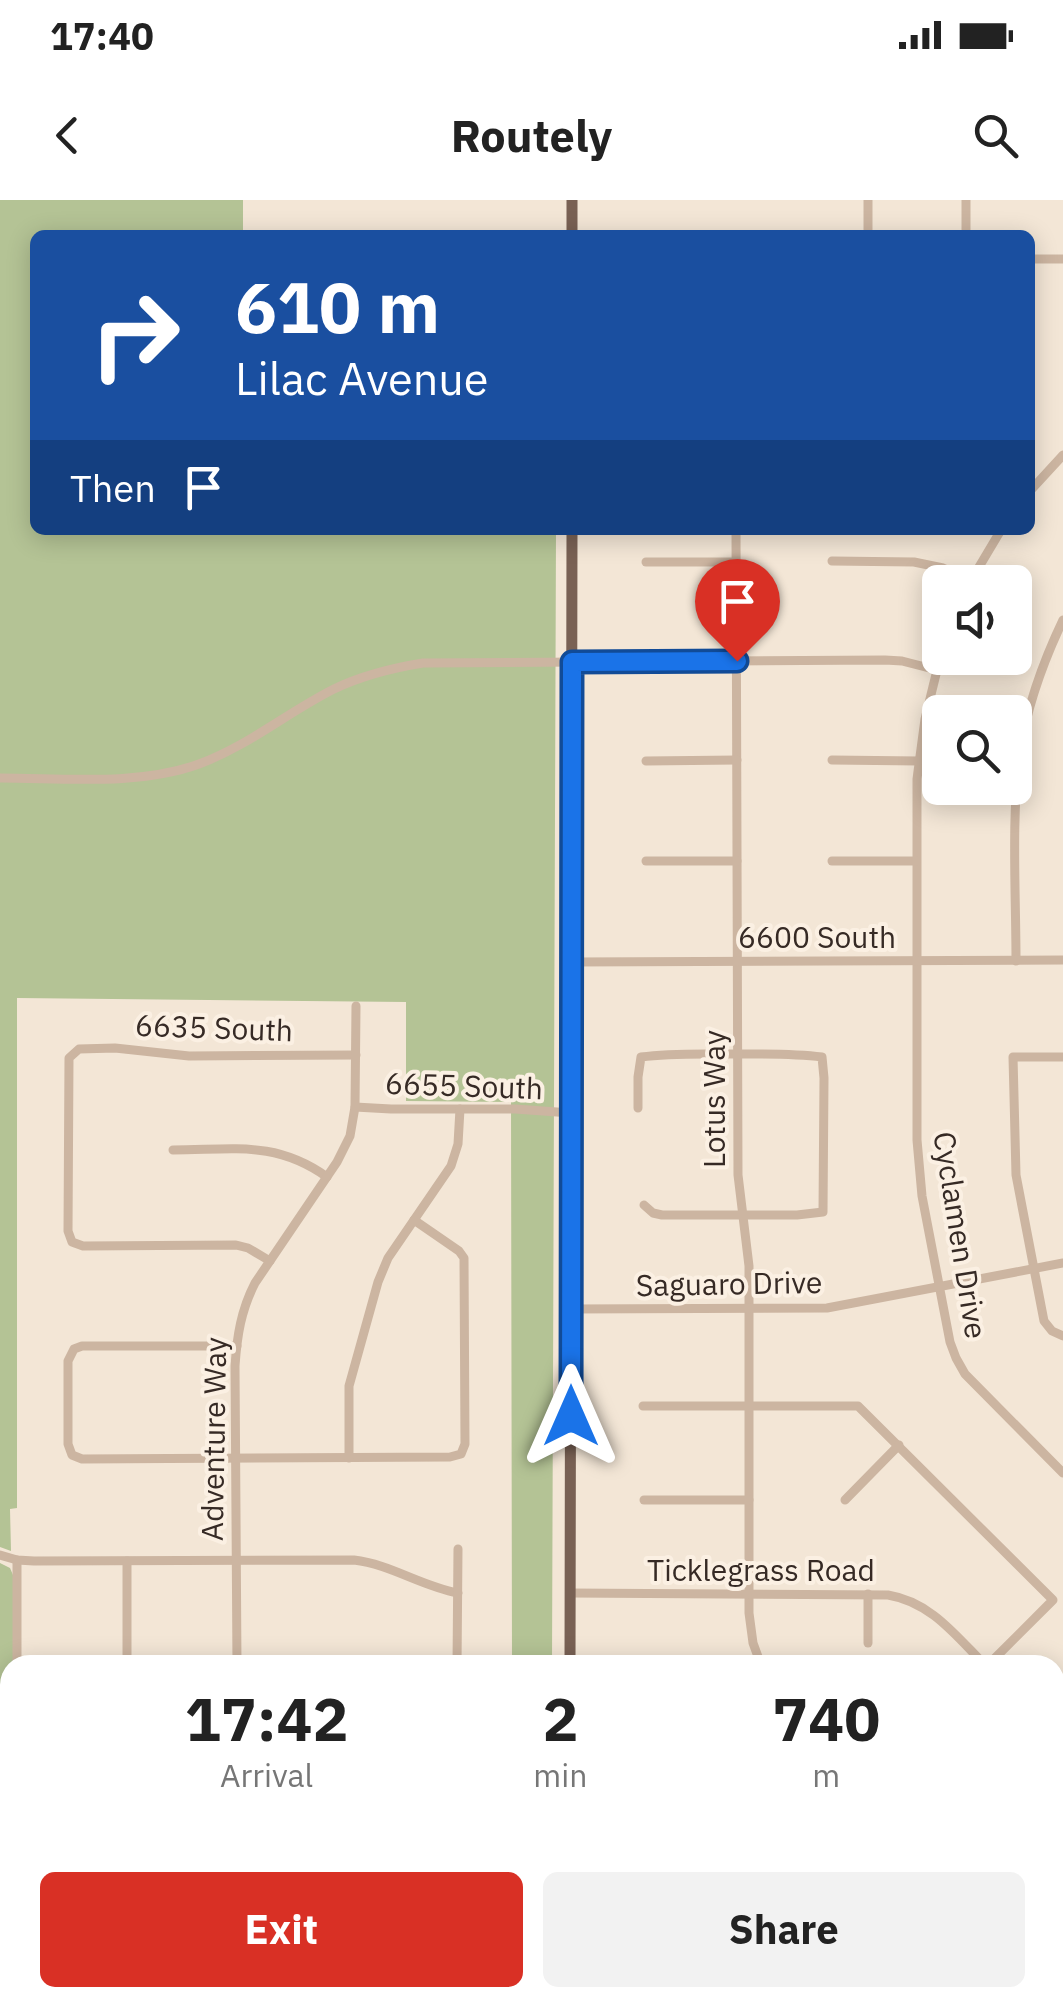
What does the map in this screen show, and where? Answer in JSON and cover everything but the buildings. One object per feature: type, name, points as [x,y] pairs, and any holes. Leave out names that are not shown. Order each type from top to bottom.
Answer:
[{"type":"main road","points":[[572,200],[572,230]]},
{"type":"main road","points":[[570,1655],[572,535]]},
{"type":"street","points":[[868,200],[868,230]]},
{"type":"street","points":[[966,200],[966,230]]},
{"type":"street","points":[[1035,259],[1063,259]]},
{"type":"street","points":[[1035,486],[1063,455]]},
{"type":"street","name":"Lotus Way","points":[[736,535],[738,1174],[750,1266],[750,1626],[758,1655]]},
{"type":"street","points":[[981,565],[999,535]]},
{"type":"street","points":[[832,561],[928,565]]},
{"type":"street","points":[[646,562],[736,562]]},
{"type":"street","points":[[1016,960],[1016,802],[1020,751],[1040,672],[1063,620]]},
{"type":"street","points":[[0,778],[128,778],[186,768],[227,752],[338,687],[392,668],[438,662],[894,660],[922,667]]},
{"type":"street","name":"Cyclamen Drive","points":[[935,675],[918,762],[918,1154],[922,1196],[950,1342],[960,1366],[1063,1474]]},
{"type":"street","points":[[646,761],[737,760]]},
{"type":"street","points":[[832,760],[918,762]]},
{"type":"street","points":[[832,861],[916,860]]},
{"type":"street","points":[[646,861],[738,861]]},
{"type":"street","name":"6600 South","points":[[572,962],[1063,960]]},
{"type":"street","name":"Adventure Way","points":[[237,1655],[236,1346],[240,1322],[246,1302],[270,1261],[346,1144],[355,1107],[356,1006]]},
{"type":"street","name":"6635 South","points":[[270,1261],[248,1248],[236,1246],[80,1246],[72,1242],[68,1231],[68,1064],[72,1053],[79,1049],[115,1048],[189,1056],[356,1055]]},
{"type":"street","points":[[638,1108],[641,1058],[663,1054],[822,1057],[823,1212],[662,1215],[644,1205]]},
{"type":"street","points":[[1063,1058],[1013,1058],[1016,1175],[1044,1322],[1063,1336]]},
{"type":"street","name":"6655 South","points":[[355,1107],[571,1113]]},
{"type":"street","points":[[348,1458],[349,1392],[382,1270],[453,1161],[460,1138],[460,1109]]},
{"type":"street","points":[[173,1150],[268,1150],[294,1158],[327,1176]]},
{"type":"street","points":[[236,1346],[82,1346],[72,1350],[68,1361],[68,1444],[74,1457],[348,1458],[461,1454],[466,1444],[464,1258],[459,1250],[414,1220]]},
{"type":"street","name":"Saguaro Drive","points":[[571,1309],[827,1308],[1063,1263]]},
{"type":"street","points":[[643,1406],[858,1406],[1053,1600],[997,1655]]},
{"type":"street","points":[[846,1500],[898,1445]]},
{"type":"street","points":[[1055,1465],[1063,1456]]},
{"type":"street","points":[[644,1500],[750,1500]]},
{"type":"street","points":[[458,1549],[458,1655]]},
{"type":"street","points":[[0,1555],[17,1560],[366,1561],[440,1590],[458,1593]]},
{"type":"street","points":[[17,1560],[17,1655]]},
{"type":"street","points":[[127,1561],[127,1655]]},
{"type":"street","name":"Ticklegrass Road","points":[[570,1593],[897,1596],[922,1606],[977,1655]]},
{"type":"street","points":[[868,1594],[868,1644]]},
{"type":"green space","points":[[0,200],[243,200],[243,230],[30,230],[30,535],[556,535],[552,1655],[512,1655],[511,1102],[406,1101],[406,1002],[17,998],[17,1508],[10,1509],[11,1551],[0,1547]]},
{"type":"green space","points":[[0,1563],[10,1568],[13,1575],[13,1655],[0,1655]]},
{"type":"route","points":[[571,1416],[572,662],[737,661]]}]
